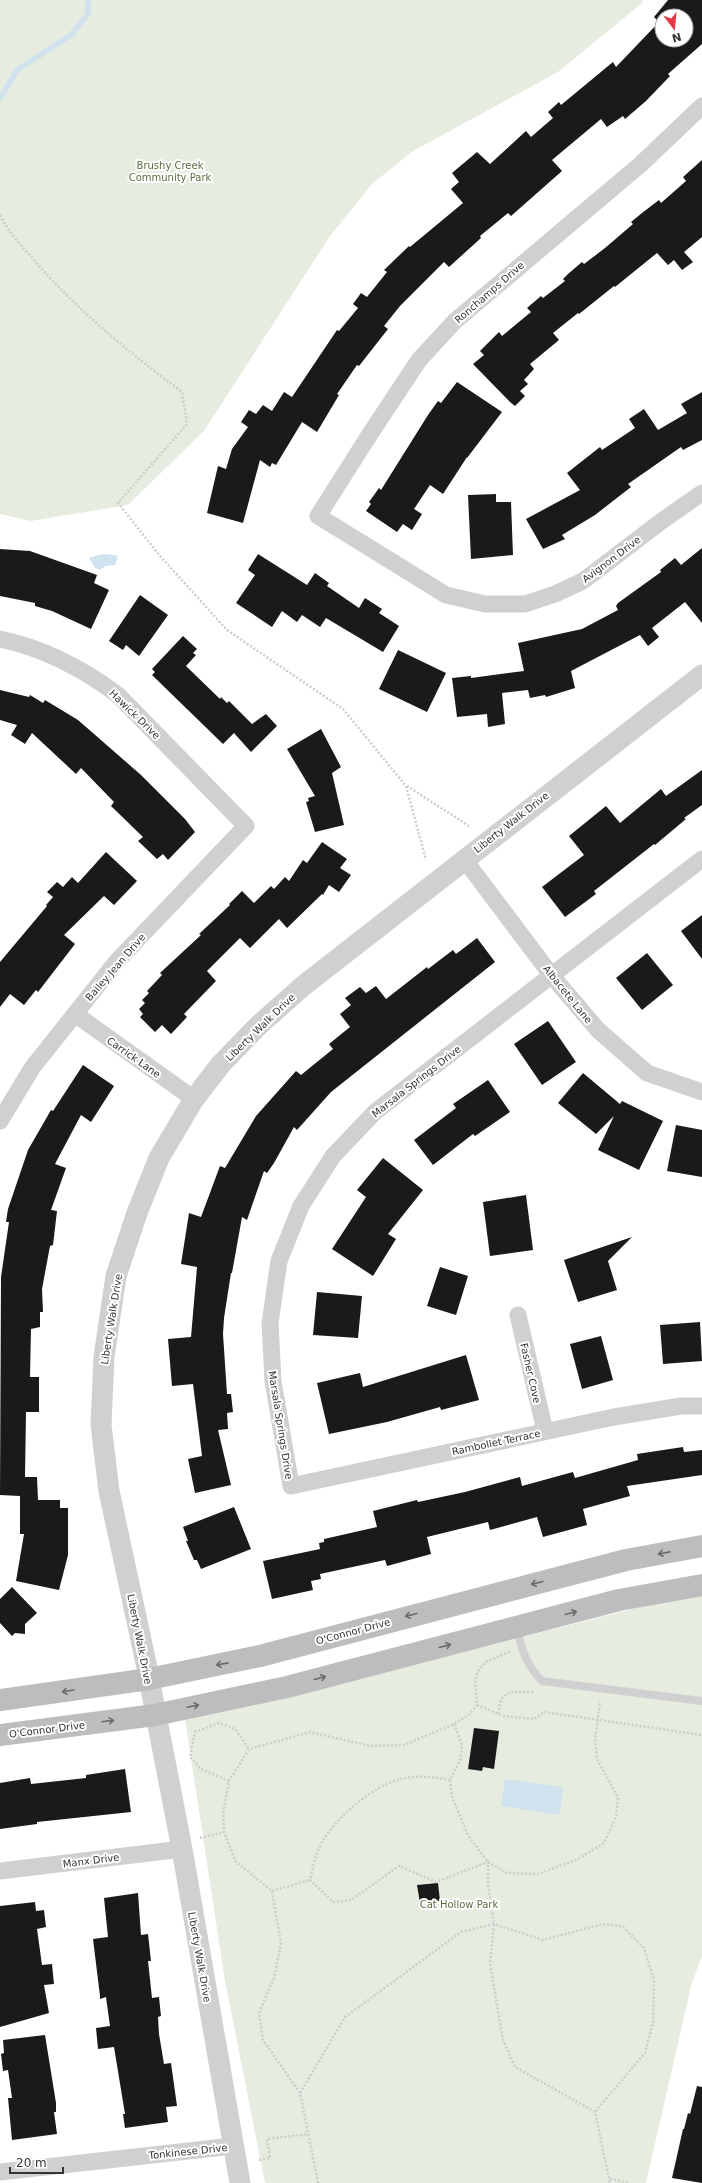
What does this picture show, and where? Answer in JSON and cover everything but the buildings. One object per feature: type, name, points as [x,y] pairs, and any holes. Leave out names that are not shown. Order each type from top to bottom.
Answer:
[{"type":"main road","name":"O'Connor Drive","points":[[0,1700],[148,1680],[260,1656],[626,1560],[702,1546]]},
{"type":"main road","name":"O'Connor Drive","points":[[0,1735],[155,1715],[287,1687],[619,1600],[702,1585]]},
{"type":"street","name":"Ronchamps Drive","points":[[318,516],[418,360],[454,321],[641,164],[702,106]]},
{"type":"street","name":"Avignon Drive","points":[[318,516],[446,594],[485,604],[525,604],[555,594],[583,581],[663,520],[702,493]]},
{"type":"street","name":"Hawick Drive","points":[[0,639],[45,652],[95,678],[118,695],[246,826]]},
{"type":"street","name":"Liberty Walk Drive","points":[[240,2183],[233,2146],[190,1844],[155,1715],[109,1491],[101,1425],[104,1357],[116,1276],[137,1213],[160,1158],[194,1099],[221,1064],[259,1025],[304,986],[464,859],[702,675]]},
{"type":"street","name":"Bailey Jean Drive","points":[[0,1121],[32,1068],[117,961],[246,826]]},
{"type":"street","name":"Albacete Lane","points":[[464,859],[552,976],[598,1030],[647,1073],[702,1092]]},
{"type":"street","name":"Marsala Springs Drive","points":[[291,1486],[273,1381],[270,1323],[279,1262],[301,1206],[333,1156],[375,1112],[702,859]]},
{"type":"street","name":"Carrick Lane","points":[[75,1014],[194,1099]]},
{"type":"street","name":"Fasher Cove","points":[[518,1315],[544,1432]]},
{"type":"street","name":"Rambollet Terrace","points":[[291,1486],[614,1417],[681,1406],[702,1406]]},
{"type":"street","name":"Manx Drive","points":[[0,1871],[190,1844]]},
{"type":"street","name":"Tonkinese Drive","points":[[0,2172],[233,2146]]},
{"type":"lane","points":[[517,1627],[522,1649],[529,1668],[542,1681],[702,1701]]},
{"type":"path","points":[[0,215],[7,228],[56,286],[99,327],[182,392],[186,424],[173,442],[118,503],[160,556],[227,630],[343,709],[406,786],[469,826]]},
{"type":"path","points":[[406,786],[426,860]]},
{"type":"path","points":[[318,2183],[300,2094],[263,2040],[259,2013],[274,1978],[281,1944],[272,1891],[236,1862],[224,1832],[223,1813],[228,1781],[249,1749],[310,1732],[370,1746],[404,1745],[454,1724],[470,1714],[477,1705],[475,1681],[478,1671],[486,1662],[512,1651]]},
{"type":"path","points":[[498,1714],[501,1699],[510,1692],[535,1693],[542,1681]]},
{"type":"path","points":[[454,1724],[462,1746],[461,1758],[450,1780],[452,1797],[462,1824],[488,1862],[507,1874],[538,1874],[578,1858],[604,1843],[616,1817],[618,1797],[597,1759],[594,1742],[601,1689]]},
{"type":"path","points":[[477,1705],[498,1714],[534,1719],[544,1712],[597,1721],[702,1735]]},
{"type":"path","points":[[228,1781],[201,1769],[190,1756],[195,1732],[219,1723],[235,1730],[249,1749]]},
{"type":"path","points":[[310,1880],[318,1849],[341,1816],[383,1785],[402,1778],[437,1778],[450,1780]]},
{"type":"path","points":[[190,1844],[224,1832]]},
{"type":"path","points":[[310,1880],[333,1902],[351,1900],[399,1866],[436,1882],[488,1862]]},
{"type":"path","points":[[488,1862],[488,1883],[494,1924],[490,1964],[503,2040],[515,2067],[595,2112],[610,2181],[630,2183]]},
{"type":"path","points":[[272,1891],[310,1880]]},
{"type":"path","points":[[300,2094],[345,2017],[461,1932],[494,1924],[543,1940],[603,1924],[622,1926],[644,1948],[654,1980],[653,2022],[645,2053],[595,2112]]},
{"type":"path","points":[[259,2160],[270,2158],[267,2139],[308,2134]]},
{"type":"green space","name":"Brushy Creek Community Park","points":[[0,0],[643,0],[641,4],[558,72],[413,151],[372,184],[330,236],[204,431],[128,505],[31,521],[0,514]]},
{"type":"green space","name":"Cat Hollow Park","points":[[702,1596],[702,1956],[692,1982],[646,2183],[265,2183],[225,1981],[185,1719],[289,1697],[644,1606]]},
{"type":"water","points":[[107,554],[118,556],[115,565],[105,566],[100,570],[95,568],[89,558],[98,555]]},
{"type":"water","points":[[505,1779],[563,1787],[560,1815],[501,1806]]},
{"type":"waterway","points":[[0,98],[17,70],[71,35],[88,14],[88,0]]}]
